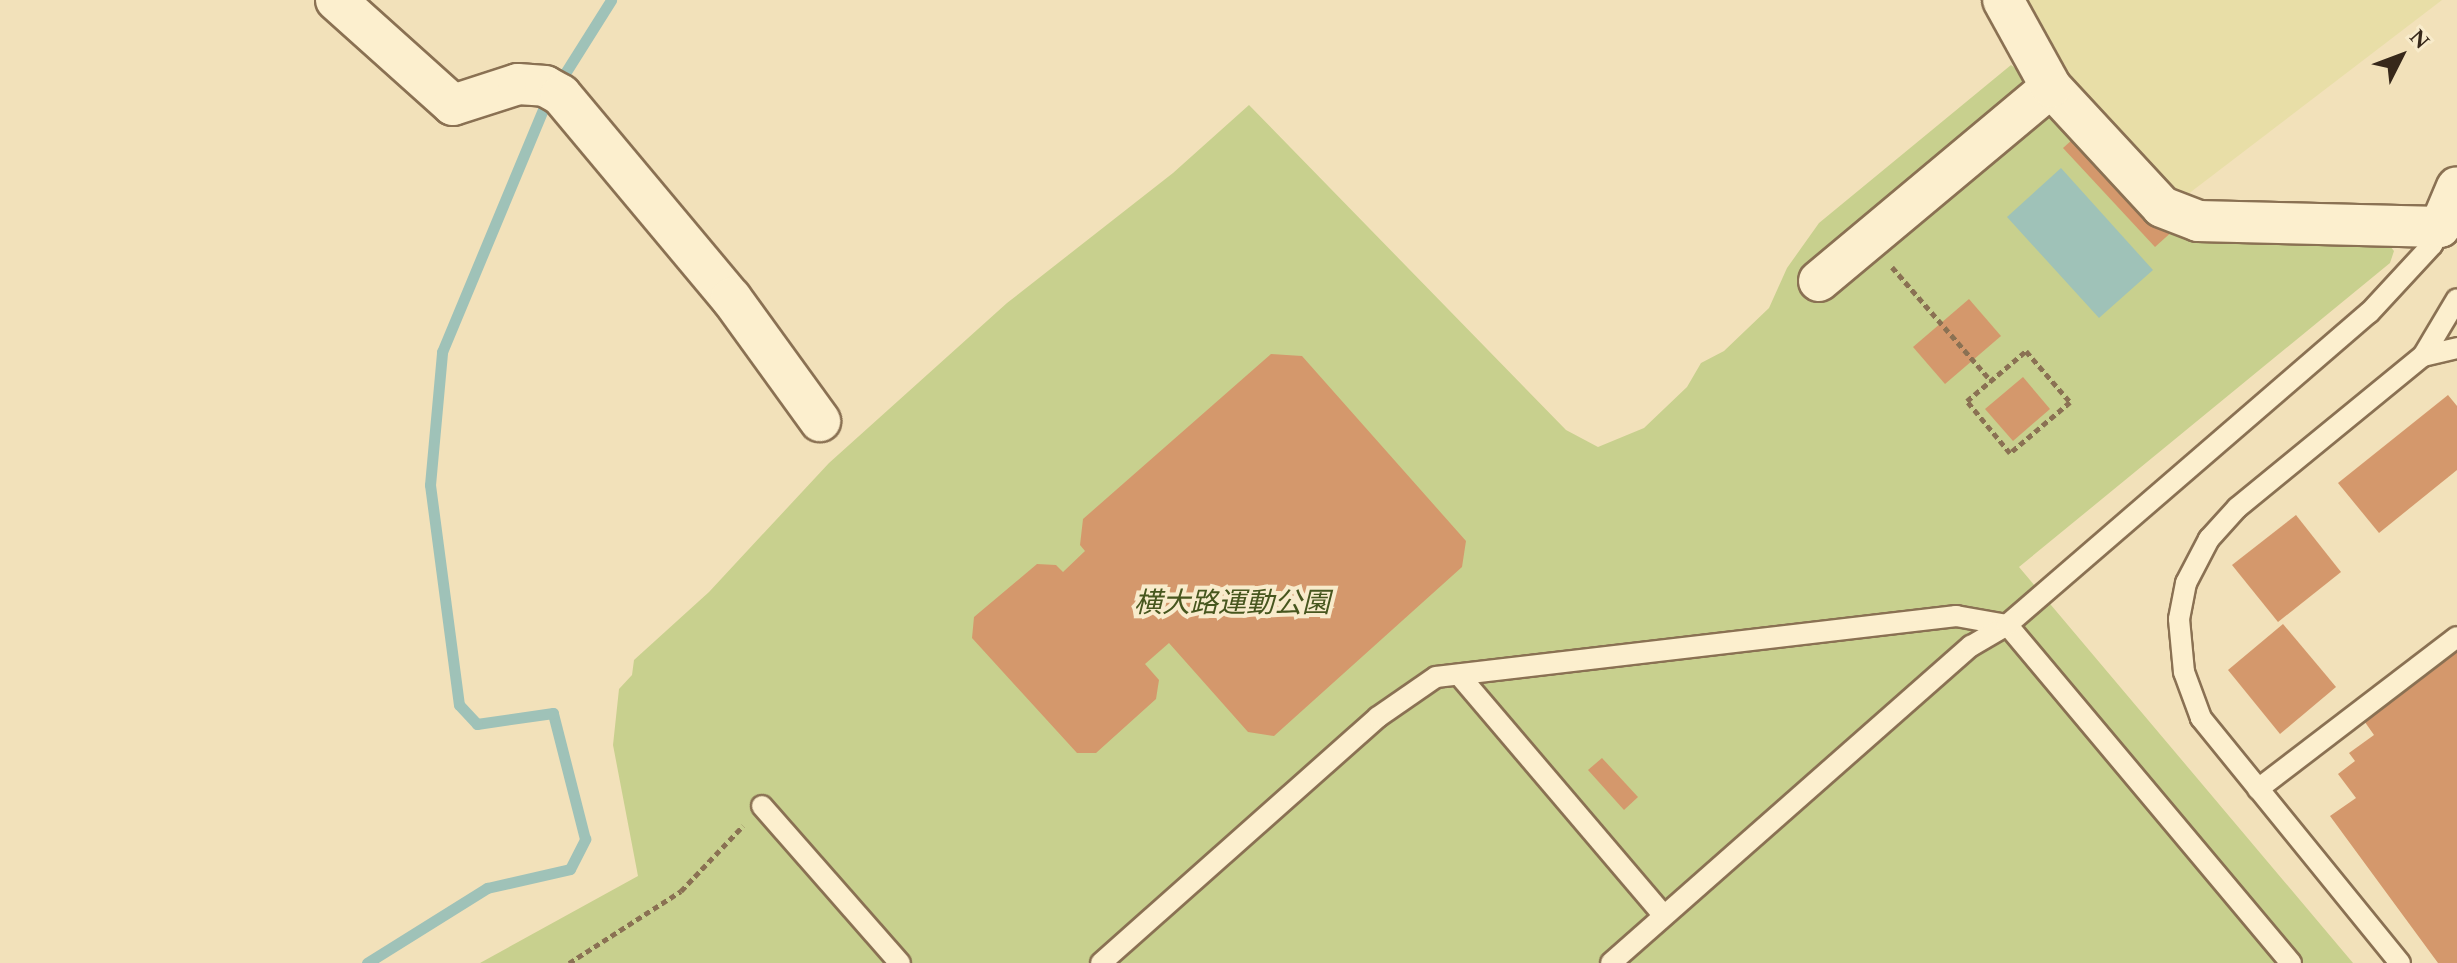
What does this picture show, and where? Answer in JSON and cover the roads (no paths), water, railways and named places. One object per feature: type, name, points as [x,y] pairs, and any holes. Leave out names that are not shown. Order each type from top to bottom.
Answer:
[{"type":"street","points":[[336,0],[453,105],[518,84],[553,90],[731,298],[820,421]]},
{"type":"street","points":[[2003,0],[2051,87],[2162,207],[2198,221],[2440,227],[2457,187]]},
{"type":"street","points":[[1819,281],[2051,87]]},
{"type":"lane","points":[[1611,963],[1971,646],[2007,625],[2369,313],[2432,245],[2440,227]]},
{"type":"lane","points":[[2400,963],[2201,718],[2184,672],[2179,619],[2186,583],[2209,539],[2237,508],[2423,356],[2457,299]]},
{"type":"lane","points":[[2423,356],[2457,348]]},
{"type":"lane","points":[[1101,963],[1378,717],[1436,677],[1956,616],[2007,625],[2291,963]]},
{"type":"lane","points":[[2258,789],[2457,637]]},
{"type":"lane","points":[[1459,675],[1664,916]]},
{"type":"lane","points":[[762,806],[900,963]]},
{"type":"water","points":[[2061,168],[2153,270],[2099,318],[2007,217]]},
{"type":"waterway","points":[[367,963],[487,888],[570,869],[585,839],[553,713],[477,724],[459,705],[430,485],[442,352],[545,105],[611,0]]},
{"type":"park label","name":"横大路運動公園","points":[[1232,604]]}]
